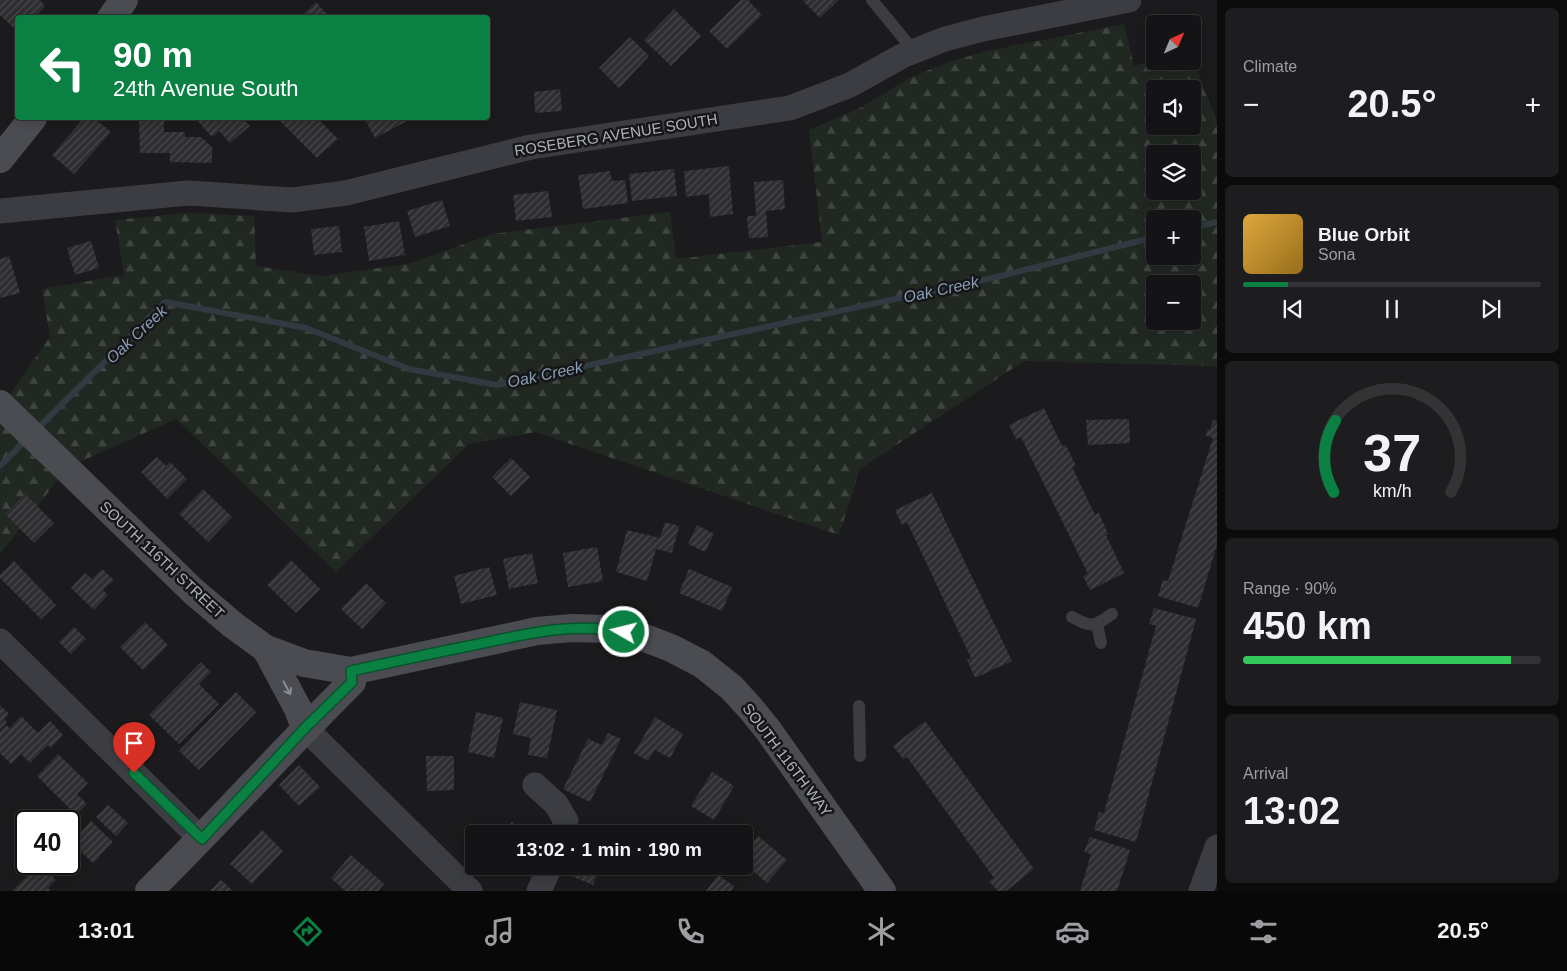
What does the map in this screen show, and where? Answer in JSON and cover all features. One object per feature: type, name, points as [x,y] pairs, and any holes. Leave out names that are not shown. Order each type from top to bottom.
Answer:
[{"type":"street","points":[[113,15],[124,0]]},
{"type":"street","name":"ROSEBERG AVENUE SOUTH","points":[[0,211],[188,193],[292,200],[346,193],[531,147],[790,108],[850,85],[902,56],[945,40],[983,29],[1129,0]]},
{"type":"street","points":[[0,159],[31,120]]},
{"type":"street","name":"SOUTH 116TH STREET","points":[[0,404],[194,592],[232,625],[266,649],[304,663],[351,671]]},
{"type":"street","name":"SOUTH 116TH WAY","points":[[351,671],[537,631],[572,628],[608,629],[640,636],[671,648],[702,664],[732,688],[751,708],[882,891]]},
{"type":"street","points":[[0,641],[202,839]]},
{"type":"street","points":[[266,649],[298,709],[305,728],[470,891]]},
{"type":"street","points":[[149,891],[202,839],[305,728],[352,682],[351,671]]},
{"type":"street","points":[[535,785],[556,804],[566,821],[565,825]]},
{"type":"street","points":[[1201,891],[1217,847]]},
{"type":"street","points":[[539,891],[546,875]]},
{"type":"lane","points":[[872,0],[914,51]]},
{"type":"lane","points":[[1072,617],[1087,625],[1097,624],[1112,614]]},
{"type":"lane","points":[[1097,624],[1100,643]]},
{"type":"lane","points":[[859,706],[860,756]]},
{"type":"green space","points":[[1124,24],[1134,66],[1146,63],[1146,70],[1197,70],[1201,80],[1146,80],[1146,135],[1201,135],[1201,80],[1217,121],[1217,368],[1213,366],[1024,361],[860,469],[839,535],[535,432],[469,444],[336,572],[176,419],[68,467],[0,554],[0,408],[50,337],[42,289],[124,275],[115,220],[187,213],[254,216],[256,266],[321,276],[408,264],[492,234],[670,212],[676,259],[822,242],[809,130],[862,107],[911,77],[952,61],[987,51]]},
{"type":"building","points":[[0,0],[40,0],[45,6],[37,15],[15,15],[15,29],[0,15]]},
{"type":"building","points":[[741,0],[748,0],[762,15],[727,49],[709,31]]},
{"type":"building","points":[[804,0],[839,0],[820,18]]},
{"type":"building","points":[[316,2],[327,15],[302,15]]},
{"type":"building","points":[[674,9],[701,36],[671,66],[644,40]]},
{"type":"building","points":[[630,37],[649,56],[619,88],[599,68]]},
{"type":"building","points":[[560,89],[562,111],[535,113],[534,92]]},
{"type":"building","points":[[82,120],[96,120],[111,132],[74,174],[52,155]]},
{"type":"building","points":[[139,120],[164,120],[164,132],[185,132],[185,137],[201,137],[212,147],[212,163],[170,162],[170,153],[140,153]]},
{"type":"building","points":[[197,120],[244,120],[250,126],[230,143],[219,131],[212,137]]},
{"type":"building","points":[[279,120],[319,120],[338,139],[317,158]]},
{"type":"building","points":[[365,120],[409,120],[375,138]]},
{"type":"building","points":[[729,166],[733,214],[710,217],[709,194],[686,197],[684,171]]},
{"type":"building","points":[[674,169],[677,196],[632,201],[629,174]]},
{"type":"building","points":[[610,171],[612,181],[625,180],[628,203],[583,209],[578,175]]},
{"type":"building","points":[[783,180],[785,209],[766,211],[768,237],[749,238],[747,216],[756,216],[754,182]]},
{"type":"building","points":[[548,191],[552,217],[516,221],[513,195]]},
{"type":"building","points":[[442,200],[450,226],[415,237],[407,211]]},
{"type":"building","points":[[399,221],[405,255],[369,261],[364,227]]},
{"type":"building","points":[[339,226],[342,252],[314,255],[311,229]]},
{"type":"building","points":[[91,241],[99,268],[75,275],[67,248]]},
{"type":"building","points":[[9,256],[20,293],[0,298],[0,259]]},
{"type":"building","points":[[1044,408],[1062,446],[1066,445],[1076,466],[1072,467],[1095,515],[1099,513],[1108,534],[1106,535],[1124,573],[1090,590],[1083,576],[1088,574],[1021,437],[1016,439],[1009,425]]},
{"type":"building","points":[[1129,419],[1130,443],[1088,445],[1086,420]]},
{"type":"building","points":[[1213,420],[1217,421],[1217,545],[1198,608],[1158,596],[1163,580],[1168,581],[1213,438],[1205,435],[1208,429],[1210,430]]},
{"type":"building","points":[[157,457],[166,466],[170,462],[187,479],[167,499],[141,472]]},
{"type":"building","points":[[511,458],[530,477],[511,496],[492,477]]},
{"type":"building","points":[[203,489],[232,517],[208,542],[179,514]]},
{"type":"building","points":[[932,493],[1012,661],[975,678],[967,660],[971,658],[907,522],[902,525],[895,510]]},
{"type":"building","points":[[25,494],[54,523],[34,543],[5,514]]},
{"type":"building","points":[[665,522],[679,526],[672,553],[656,549],[647,581],[616,572],[627,530],[660,538]]},
{"type":"building","points":[[697,525],[714,534],[705,552],[688,544]]},
{"type":"building","points":[[597,547],[603,581],[568,587],[563,553]]},
{"type":"building","points":[[532,553],[538,583],[509,589],[503,559]]},
{"type":"building","points":[[291,560],[320,589],[296,613],[267,585]]},
{"type":"building","points":[[14,561],[56,605],[41,619],[0,578],[0,575]]},
{"type":"building","points":[[489,567],[497,595],[461,604],[454,576]]},
{"type":"building","points":[[102,569],[114,580],[103,590],[108,595],[94,610],[71,588],[85,573],[92,579]]},
{"type":"building","points":[[689,569],[732,587],[722,611],[679,593]]},
{"type":"building","points":[[366,583],[386,603],[362,629],[341,609]]},
{"type":"building","points":[[1154,608],[1196,619],[1136,842],[1094,830],[1099,812],[1104,813],[1156,626],[1149,624]]},
{"type":"building","points":[[145,622],[168,645],[143,670],[120,647]]},
{"type":"building","points":[[74,627],[86,639],[71,654],[59,642]]},
{"type":"building","points":[[201,662],[211,672],[199,684],[219,704],[179,744],[149,715]]},
{"type":"building","points":[[236,692],[256,712],[199,770],[179,751]]},
{"type":"building","points":[[520,702],[557,710],[547,758],[528,755],[531,738],[513,734]]},
{"type":"building","points":[[0,705],[9,714],[4,719],[7,722],[0,729]]},
{"type":"building","points":[[476,712],[503,718],[494,758],[468,752]]},
{"type":"building","points":[[21,716],[38,733],[50,721],[63,735],[51,748],[48,745],[30,763],[21,754],[11,764],[0,753],[0,731],[6,725],[10,728]]},
{"type":"building","points":[[655,717],[683,734],[670,758],[655,750],[648,761],[634,753]]},
{"type":"building","points":[[925,721],[1034,869],[1006,891],[998,891],[989,881],[994,878],[907,757],[903,759],[893,746]]},
{"type":"building","points":[[608,733],[621,739],[590,802],[563,789],[588,739],[602,745]]},
{"type":"building","points":[[58,754],[88,783],[77,794],[87,804],[80,811],[71,810],[37,776]]},
{"type":"building","points":[[426,756],[454,756],[454,790],[427,791]]},
{"type":"building","points":[[299,765],[320,787],[299,806],[279,785]]},
{"type":"building","points":[[712,772],[734,786],[714,820],[691,806]]},
{"type":"building","points":[[108,805],[128,823],[116,836],[96,817]]},
{"type":"building","points":[[91,821],[113,842],[93,863],[80,851],[80,833]]},
{"type":"building","points":[[262,830],[283,851],[252,884],[230,864]]},
{"type":"building","points":[[758,836],[787,860],[767,883],[753,871],[753,842]]},
{"type":"building","points":[[1090,837],[1130,850],[1117,891],[1080,891],[1091,854],[1084,852]]},
{"type":"building","points":[[351,855],[384,884],[378,891],[345,891],[331,878]]},
{"type":"building","points":[[28,875],[51,875],[56,880],[48,888],[51,891],[12,891]]},
{"type":"building","points":[[568,875],[597,875],[593,885]]},
{"type":"building","points":[[718,875],[734,886],[731,891],[706,891]]},
{"type":"building","points":[[221,880],[233,891],[210,891]]},
{"type":"waterway","name":"Oak Creek","points":[[1201,226],[1217,222]]},
{"type":"waterway","name":"Oak Creek","points":[[36,430],[165,302],[306,328],[409,369],[497,385],[997,277],[1146,239]]},
{"type":"waterway","name":"Oak Creek","points":[[0,466],[27,439]]},
{"type":"route","points":[[134,773],[202,839],[305,728],[352,682],[351,671],[537,631],[572,628],[608,629],[624,632]]}]
